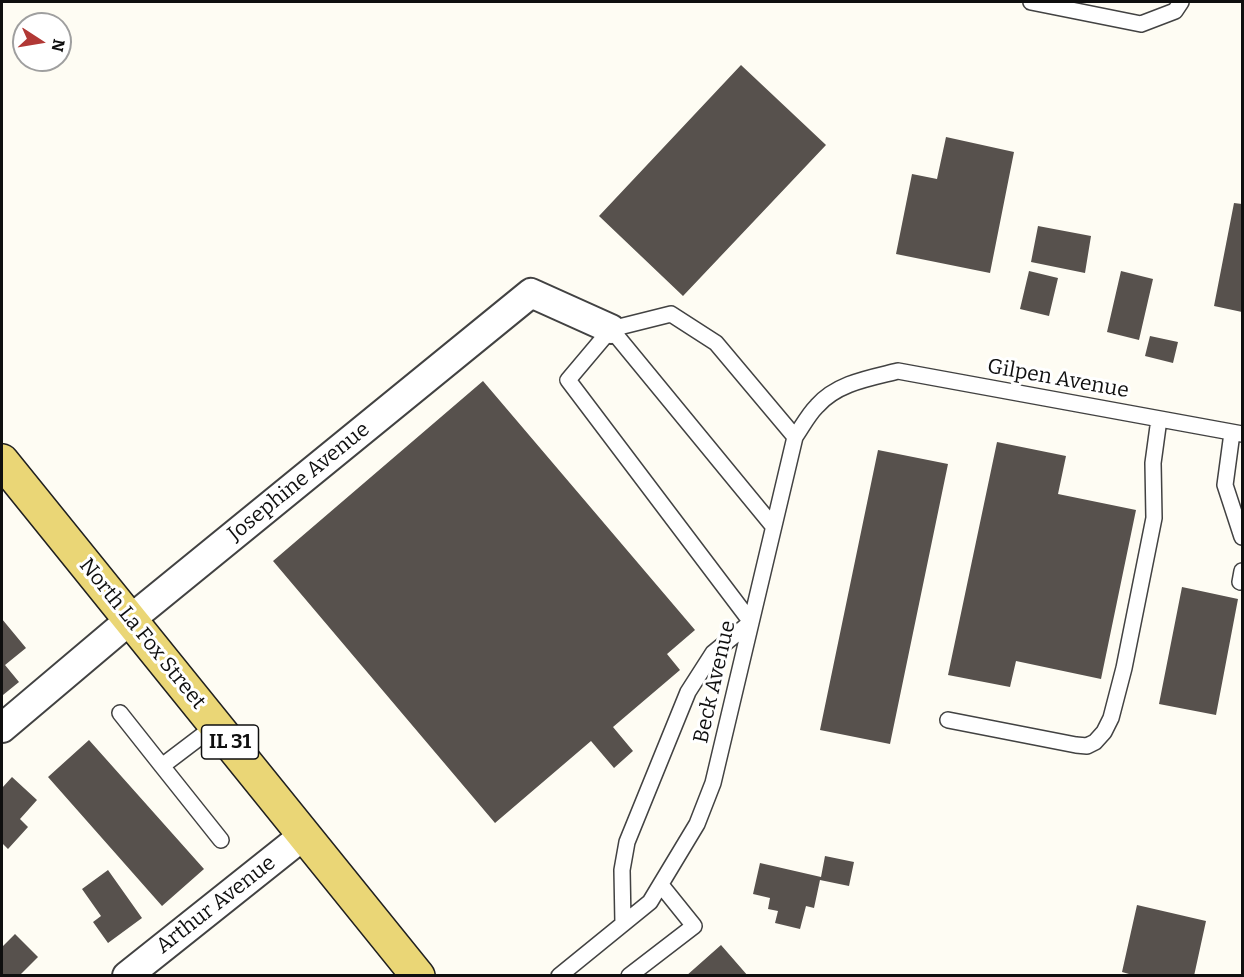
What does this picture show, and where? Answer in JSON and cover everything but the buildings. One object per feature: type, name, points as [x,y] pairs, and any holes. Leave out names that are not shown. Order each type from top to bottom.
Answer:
[{"type":"main road","name":"North La Fox Street","points":[[2,461],[418,975]]},
{"type":"street","name":"Josephine Avenue","points":[[2,728],[131,619],[531,292],[611,329]]},
{"type":"street","name":"Arthur Avenue","points":[[127,975],[304,835]]},
{"type":"lane","points":[[1031,2],[1141,24],[1175,11],[1181,2]]},
{"type":"lane","points":[[622,924],[622,870],[627,842],[688,692],[713,653],[751,622],[568,380],[611,329],[671,314],[716,343],[795,437]]},
{"type":"lane","points":[[611,329],[773,526]]},
{"type":"lane","name":"Gilpen Avenue","points":[[865,379],[898,372],[1237,434]]},
{"type":"lane","name":"Beck Avenue","points":[[560,975],[650,902],[697,824],[713,783],[795,437],[818,405],[839,389],[865,379]]},
{"type":"lane","points":[[948,720],[1087,746],[1095,742],[1104,732],[1111,718],[1124,668],[1154,518],[1153,464],[1159,418]]},
{"type":"lane","points":[[1237,434],[1226,485],[1242,537]]},
{"type":"lane","points":[[120,713],[221,840]]},
{"type":"lane","points":[[162,766],[216,724]]},
{"type":"lane","points":[[629,975],[694,926],[661,885]]}]
